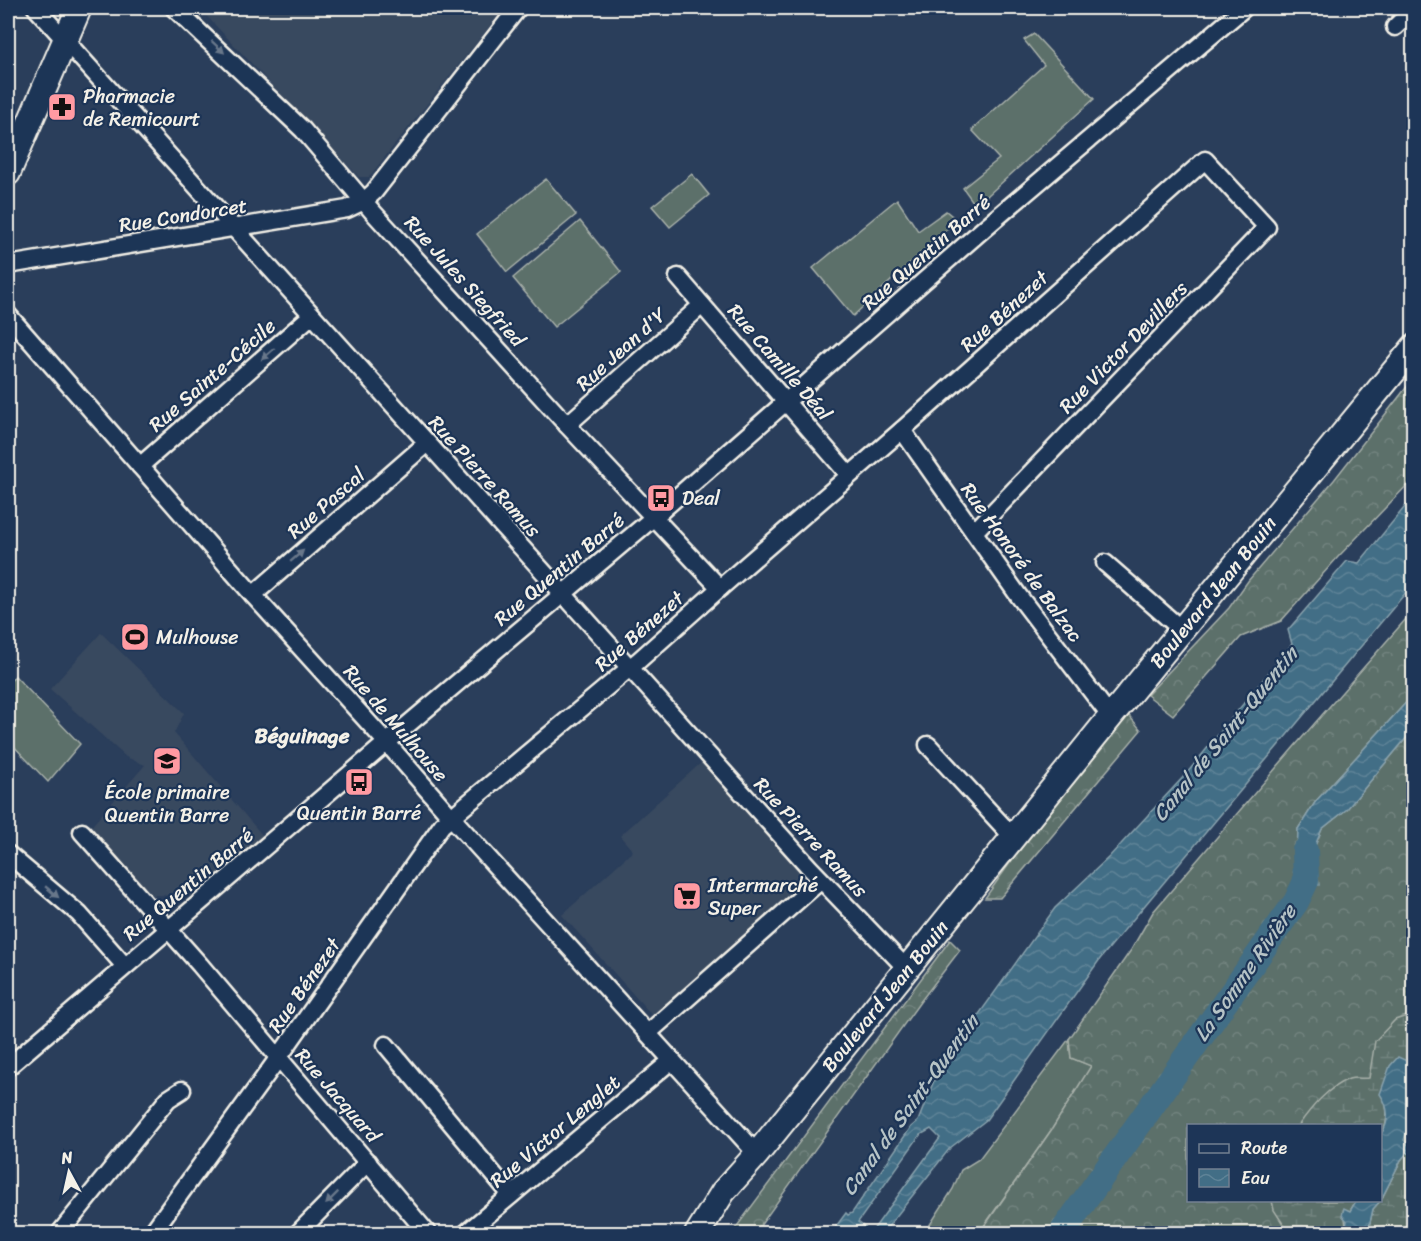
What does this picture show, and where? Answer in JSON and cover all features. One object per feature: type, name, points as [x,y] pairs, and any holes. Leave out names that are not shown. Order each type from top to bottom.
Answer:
[{"type":"street","name":"Rue Pierre Ramus","points":[[36,8],[821,880],[907,969]]},
{"type":"street","points":[[8,173],[79,8]]},
{"type":"street","name":"Rue Jules Siegfried","points":[[174,8],[303,130],[364,201],[567,425],[720,588]]},
{"type":"street","points":[[364,201],[374,192],[518,8]]},
{"type":"street","name":"Rue Quentin Barré","points":[[8,1067],[562,593],[653,518],[1244,8]]},
{"type":"street","points":[[1395,27],[1413,9]]},
{"type":"street","name":"Rue Bénezet","points":[[160,1229],[442,825],[630,668],[1205,160],[1232,190]]},
{"type":"street","name":"Rue Victor Devillers","points":[[974,532],[1267,227],[1232,190]]},
{"type":"street","name":"Rue Condorcet","points":[[8,265],[347,209],[364,201]]},
{"type":"street","name":"Rue Camille Déal","points":[[678,277],[849,474]]},
{"type":"street","name":"Rue Jean d'Y","points":[[567,425],[702,305]]},
{"type":"street","name":"Rue de Mulhouse","points":[[8,315],[452,818],[757,1154]]},
{"type":"street","name":"Rue Sainte-Cécile","points":[[140,466],[312,315]]},
{"type":"street","name":"Boulevard Jean Bouin","points":[[696,1233],[723,1192],[757,1154],[1413,347]]},
{"type":"street","name":"Rue Honoré de Balzac","points":[[902,430],[1039,623],[1112,716]]},
{"type":"street","name":"Rue Pascal","points":[[253,595],[427,443]]},
{"type":"street","points":[[1105,563],[1182,630]]},
{"type":"street","points":[[928,745],[1013,837]]},
{"type":"street","name":"Rue Jacquard","points":[[82,832],[169,929],[428,1233]]},
{"type":"street","points":[[8,854],[79,914],[124,966]]},
{"type":"street","points":[[648,1033],[821,880]]},
{"type":"street","points":[[386,1045],[511,1194]]},
{"type":"street","name":"Rue Victor Lenglet","points":[[465,1233],[672,1060]]},
{"type":"street","points":[[59,1233],[168,1099],[182,1090]]},
{"type":"street","points":[[297,1233],[368,1162]]},
{"type":"shaded area","points":[[199,8],[504,8],[369,177],[359,177]]},
{"type":"shaded area","name":"École primaire Quentin Barre","points":[[101,633],[184,713],[174,733],[263,836],[193,896],[153,895],[89,829],[145,765],[126,757],[50,689]]},
{"type":"shaded area","points":[[702,762],[804,875],[804,881],[656,1014],[651,1014],[562,915],[633,851],[620,836]]},
{"type":"green space","points":[[1034,34],[1094,99],[976,206],[963,188],[999,159],[972,130],[1044,65],[1024,40]]},
{"type":"green space","points":[[692,174],[709,195],[670,227],[652,206]]},
{"type":"green space","points":[[546,179],[576,215],[507,272],[477,234]]},
{"type":"green space","points":[[897,199],[918,231],[946,211],[957,220],[853,316],[813,268]]},
{"type":"green space","points":[[580,221],[621,272],[554,327],[513,278]]},
{"type":"green space","points":[[1413,379],[1413,479],[1338,557],[1281,621],[1241,637],[1173,715],[1147,695],[1229,608],[1248,581],[1334,480]]},
{"type":"green space","points":[[1413,611],[1413,695],[1316,801],[1298,829],[1296,884],[1310,884],[1316,860],[1314,848],[1322,829],[1347,809],[1413,730],[1413,1233],[979,1234],[1052,1129],[1091,1066],[1071,1058],[1069,1039],[1131,950],[1153,912]]},
{"type":"green space","points":[[15,676],[80,744],[48,782],[8,740],[8,684]]},
{"type":"green space","points":[[1125,711],[1141,730],[1000,898],[985,898],[1042,818]]},
{"type":"green space","points":[[950,940],[960,950],[920,1002],[755,1233],[732,1233]]},
{"type":"green space","points":[[1413,1014],[1413,1069],[1385,1101],[1387,1118],[1382,1132],[1382,1124],[1300,1124],[1314,1105],[1334,1087],[1349,1079],[1369,1078],[1375,1041],[1395,1020]]},
{"type":"green space","points":[[1069,1039],[1071,1058],[1092,1066],[1052,1129],[979,1233],[924,1234],[953,1189],[961,1170],[979,1159]]},
{"type":"green space","points":[[1413,1123],[1413,1150],[1403,1140],[1409,1125]]},
{"type":"green space","points":[[1407,1153],[1413,1153],[1413,1233],[1358,1234],[1360,1230],[1369,1227],[1373,1209],[1382,1202],[1401,1160]]},
{"type":"green space","points":[[1272,1202],[1355,1202],[1350,1211],[1344,1209],[1346,1227],[1342,1228],[1340,1234],[1289,1233],[1274,1210]]},
{"type":"water","name":"Canal de Saint-Quentin","points":[[1413,497],[1413,584],[1100,959],[986,1120],[950,1148],[883,1233],[831,1233],[846,1213],[848,1215],[852,1213],[911,1127],[918,1121],[937,1073],[1055,908],[1109,857],[1187,773],[1292,644],[1288,630],[1347,561],[1359,563]],"holes":[[[931,1129],[940,1138],[873,1230],[868,1230],[858,1222],[920,1135]]]},
{"type":"water","points":[[1413,695],[1413,730],[1347,809],[1322,829],[1314,848],[1319,885],[1296,884],[1298,829],[1316,801]]},
{"type":"water","points":[[1398,1057],[1407,1061],[1413,1069],[1413,1123],[1409,1125],[1404,1140],[1413,1153],[1407,1153],[1401,1160],[1382,1198],[1382,1132],[1386,1125],[1387,1114],[1380,1094],[1390,1066]]},
{"type":"water","points":[[1355,1202],[1379,1202],[1373,1209],[1369,1227],[1365,1232],[1361,1230],[1358,1233],[1340,1233],[1342,1228],[1346,1227],[1347,1221],[1342,1215],[1344,1208],[1350,1211]]},
{"type":"waterway","name":"La Somme Rivière","points":[[1061,1234],[1296,902],[1306,881],[1305,851]]},
{"type":"place","name":"Pharmacie de Remicourt","points":[[62,107]]},
{"type":"place","name":"Deal","points":[[661,498]]},
{"type":"place","name":"Mulhouse","points":[[135,637]]},
{"type":"place","name":"École primaire Quentin Barre","points":[[167,761]]},
{"type":"place","name":"Quentin Barré","points":[[359,782]]},
{"type":"place","name":"Intermarché Super","points":[[687,896]]},
{"type":"district","name":"Béguinage","points":[[302,736]]}]
